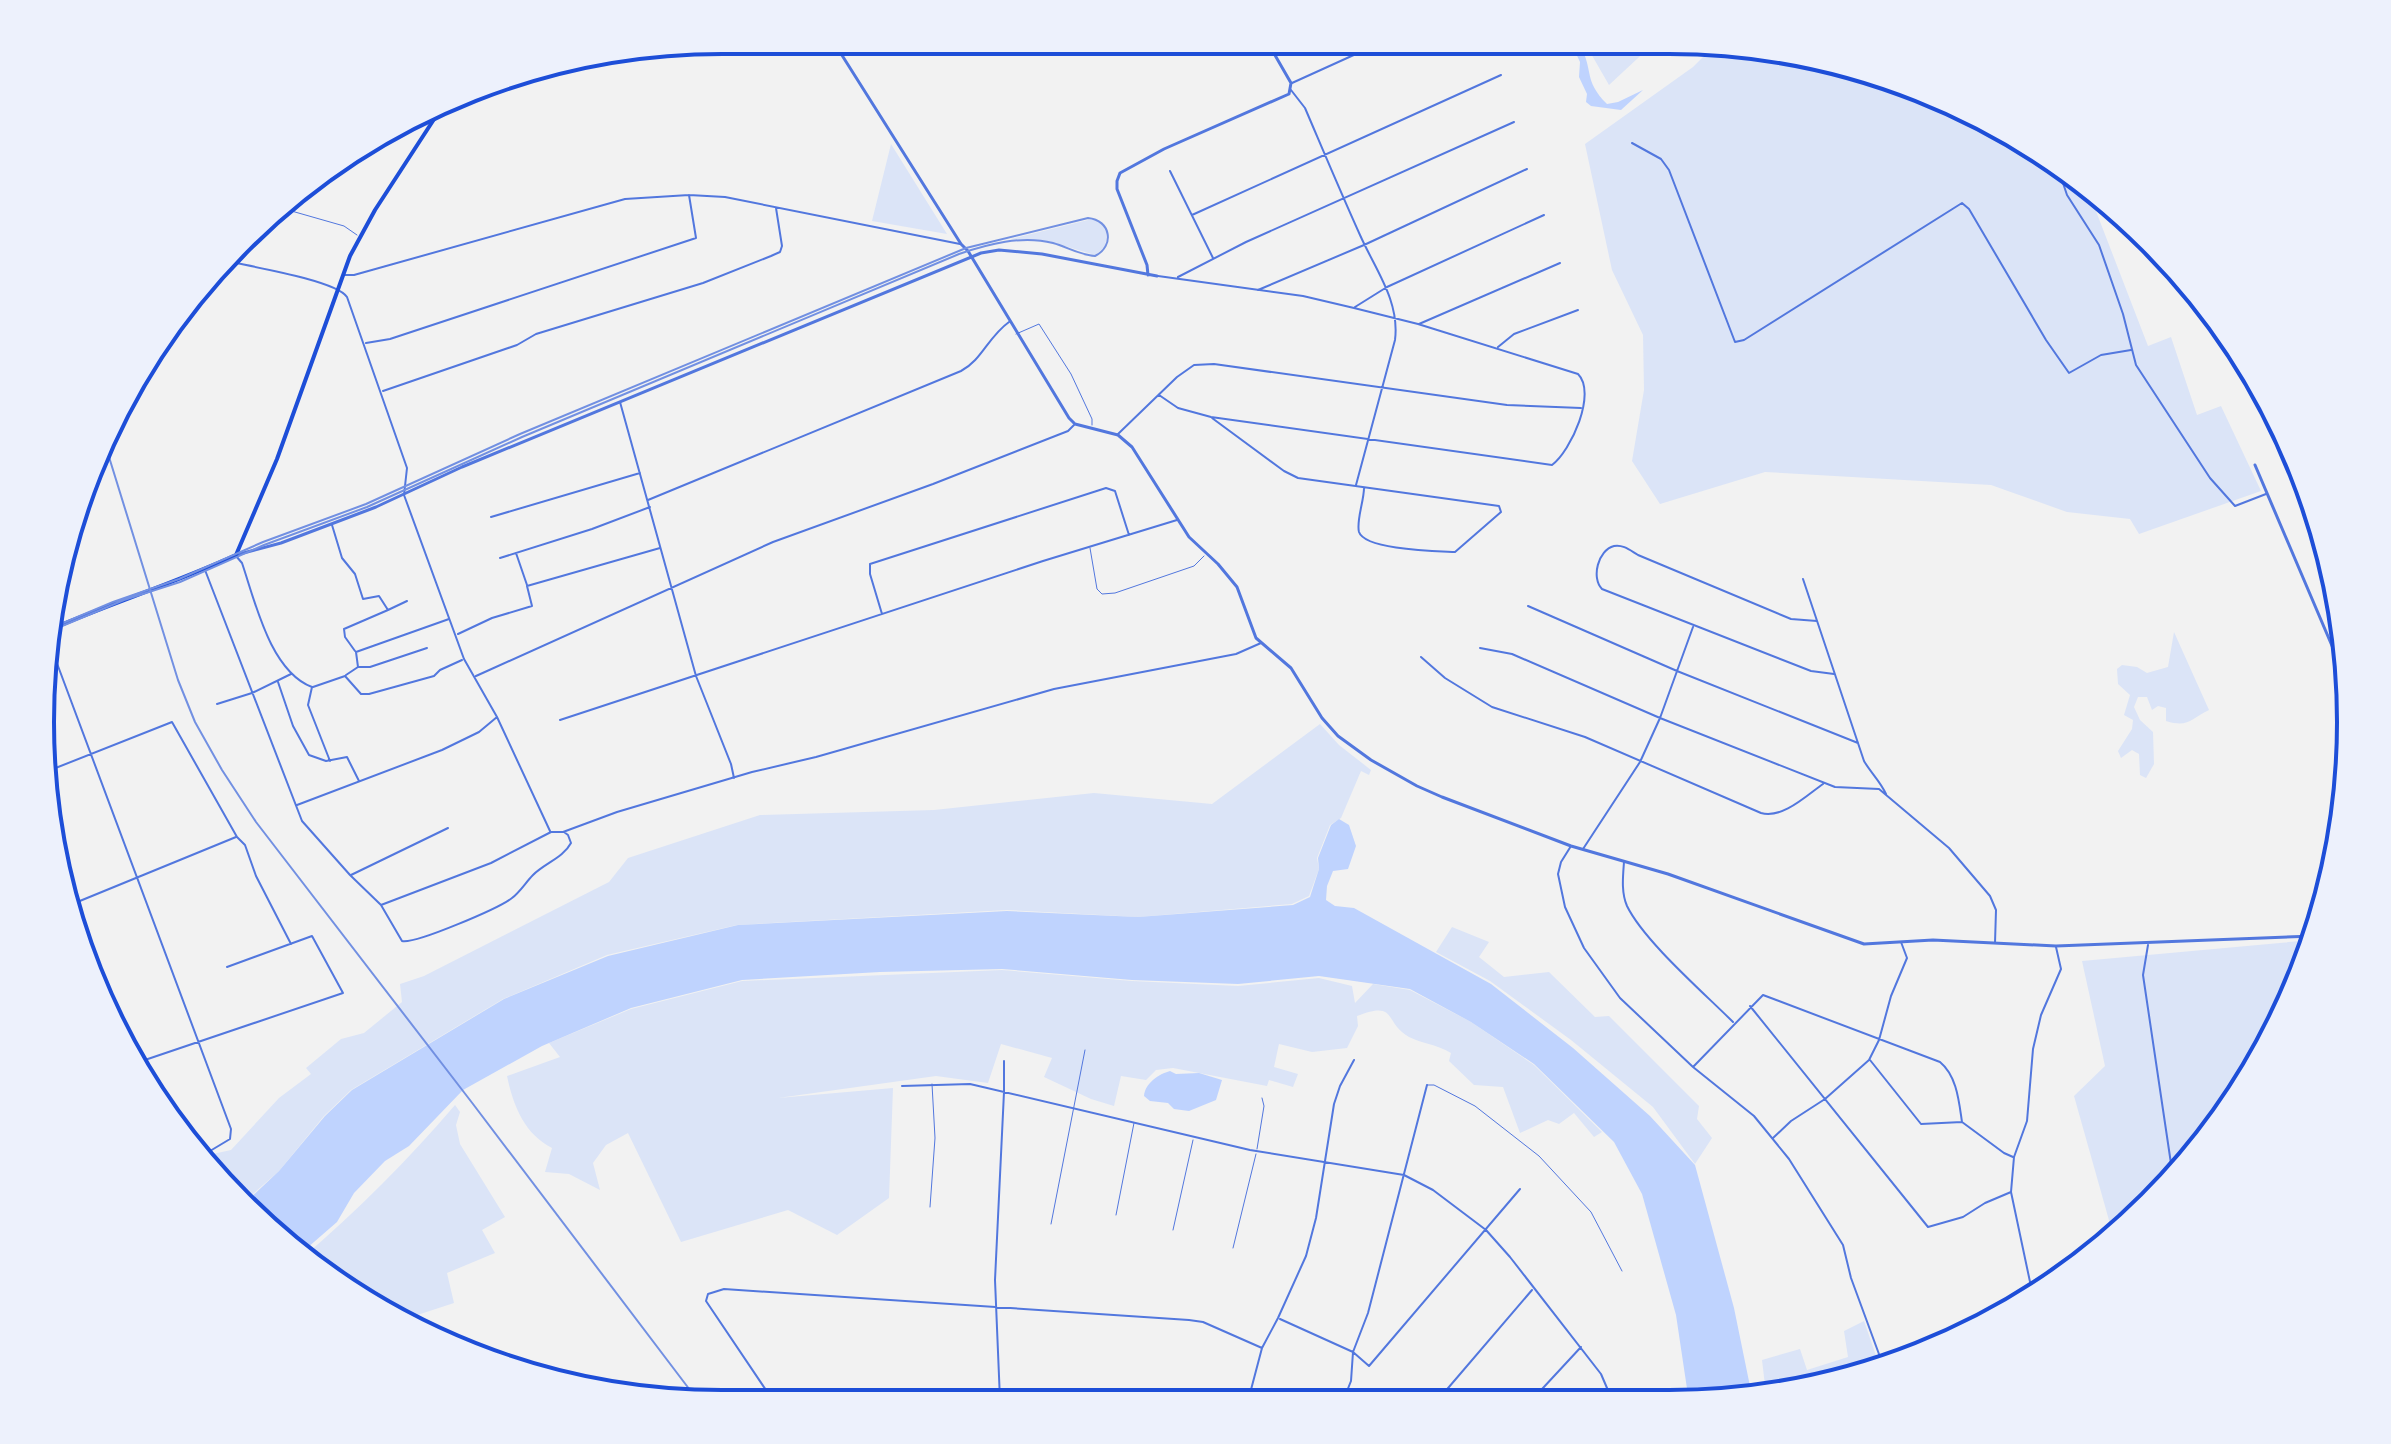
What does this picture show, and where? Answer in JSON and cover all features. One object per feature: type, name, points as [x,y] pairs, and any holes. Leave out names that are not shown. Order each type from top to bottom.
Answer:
[{"type":"main road","points":[[62,625],[171,584],[236,555],[277,459],[359,237],[434,120]]},
{"type":"street","points":[[841,54],[970,256],[1064,412],[1075,424],[1118,435],[1132,447],[1177,520],[1237,587],[1252,630],[1291,668],[1322,718],[1349,744],[1417,786],[1582,850],[1668,874],[1864,944],[1933,940],[2056,946],[2302,936]]},
{"type":"street","points":[[1274,54],[1291,83],[1291,90],[1305,108],[1364,245],[1387,287],[1394,320],[1395,340],[1356,487]]},
{"type":"street","points":[[1291,83],[1356,54]]},
{"type":"street","points":[[1192,215],[1501,75]]},
{"type":"street","points":[[1148,275],[1147,265],[1117,189],[1123,170],[1282,98],[1291,90]]},
{"type":"street","points":[[1177,278],[1246,242],[1514,122]]},
{"type":"street","points":[[1632,143],[1661,159],[1669,170],[1735,342],[1744,340],[1962,203],[1969,209],[2046,340],[2069,373],[2101,355],[2131,350]]},
{"type":"street","points":[[1257,290],[1364,245],[1527,169]]},
{"type":"street","points":[[1170,171],[1213,260]]},
{"type":"street","points":[[2063,183],[2067,195],[2099,245],[2123,314],[2136,365],[2210,478],[2235,506],[2268,494]]},
{"type":"street","points":[[343,274],[352,276],[625,199],[689,195],[725,197],[961,244]]},
{"type":"street","points":[[365,343],[390,339],[696,238],[689,195]]},
{"type":"street","points":[[382,391],[517,345],[536,334],[703,283],[780,252],[782,246],[776,208]]},
{"type":"street","points":[[1354,308],[1387,287],[1544,215]]},
{"type":"street","points":[[312,687],[292,673],[274,652],[242,563],[236,555],[281,543],[404,495],[462,467],[970,256],[999,250],[1042,254],[1148,275],[1303,296],[1497,347],[1531,361],[1578,374],[1585,383],[1585,402],[1576,430],[1562,458],[1552,465],[1211,417],[1178,408],[1159,395]]},
{"type":"street","points":[[1418,324],[1560,263]]},
{"type":"street","points":[[237,264],[338,288],[347,297],[407,468],[404,495],[464,659],[497,717],[542,820],[551,832]]},
{"type":"street","points":[[1497,347],[1514,334],[1578,310]]},
{"type":"street","points":[[648,500],[961,371],[970,366],[996,331],[1009,322]]},
{"type":"street","points":[[1118,435],[1123,426],[1194,365],[1214,364],[1507,405],[1581,408]]},
{"type":"street","points":[[620,402],[696,676],[734,779]]},
{"type":"street","points":[[1211,417],[1298,478],[1499,506],[1501,512],[1455,552],[1407,549],[1366,541],[1361,536],[1358,530],[1364,488]]},
{"type":"street","points":[[475,677],[773,542],[947,479],[1068,431],[1075,424]]},
{"type":"street","points":[[2255,465],[2332,646]]},
{"type":"street","points":[[491,517],[640,473]]},
{"type":"street","points":[[883,615],[870,574],[870,564],[1111,488],[1129,535]]},
{"type":"street","points":[[500,558],[650,507]]},
{"type":"street","points":[[560,720],[1177,520]]},
{"type":"street","points":[[331,524],[338,550],[355,574],[363,599],[379,596],[388,610]]},
{"type":"street","points":[[1817,621],[1791,619],[1625,547],[1614,546],[1608,550],[1595,575],[1596,583],[1602,589],[1811,671],[1834,674]]},
{"type":"street","points":[[527,586],[661,548]]},
{"type":"street","points":[[457,634],[492,618],[532,606],[516,553]]},
{"type":"street","points":[[205,569],[302,821],[381,905],[402,941],[407,943],[443,930],[511,899],[535,872],[567,851],[571,843],[563,832]]},
{"type":"street","points":[[1803,579],[1864,761],[1881,782],[1886,795]]},
{"type":"street","points":[[358,667],[356,652],[345,637],[344,629],[407,601]]},
{"type":"street","points":[[1528,606],[1677,671],[1858,743]]},
{"type":"street","points":[[356,652],[451,619]]},
{"type":"street","points":[[1582,850],[1640,762],[1660,718],[1694,625]]},
{"type":"street","points":[[381,905],[491,863],[551,832],[563,832],[617,812],[1054,689],[1236,654],[1262,643]]},
{"type":"street","points":[[312,687],[345,676],[358,667],[370,667],[427,648]]},
{"type":"street","points":[[1480,648],[1512,654],[1660,718],[1835,787],[1879,789],[1949,848],[1990,896],[1996,910],[1995,944]]},
{"type":"street","points":[[1421,657],[1445,678],[1492,707],[1585,737],[1769,815],[1790,807],[1824,783]]},
{"type":"street","points":[[345,676],[361,694],[369,694],[434,676],[464,659]]},
{"type":"street","points":[[57,662],[231,1129],[230,1139],[210,1151]]},
{"type":"street","points":[[217,704],[252,693],[292,673]]},
{"type":"street","points":[[278,682],[309,755],[330,761],[347,757],[359,781]]},
{"type":"street","points":[[312,687],[308,705],[330,761]]},
{"type":"street","points":[[296,806],[442,750],[479,732],[497,717]]},
{"type":"street","points":[[55,768],[172,722],[237,837],[245,845],[256,876],[291,944]]},
{"type":"street","points":[[350,875],[448,828]]},
{"type":"street","points":[[79,901],[237,837]]},
{"type":"street","points":[[1571,846],[1558,874],[1565,907],[1584,948],[1620,998],[1693,1067],[1754,1116],[1789,1159],[1843,1245],[1851,1278],[1880,1356]]},
{"type":"street","points":[[1624,862],[1623,889],[1628,906],[1655,943],[1734,1023]]},
{"type":"street","points":[[146,1060],[343,993],[312,936],[227,967]]},
{"type":"street","points":[[1772,1139],[1791,1121],[1825,1099],[1869,1060],[1907,958],[1901,942]]},
{"type":"street","points":[[2148,943],[2143,975],[2171,1162]]},
{"type":"street","points":[[2030,1283],[2011,1192],[2014,1157],[2027,1121],[2033,1049],[2041,1015],[2061,969],[2056,946]]},
{"type":"street","points":[[1693,1067],[1763,995],[1945,1065],[1957,1091],[1962,1122]]},
{"type":"street","points":[[1750,1006],[1928,1227],[1963,1217],[2011,1192]]},
{"type":"street","points":[[1251,1390],[1262,1348],[1306,1256],[1326,1164],[1334,1104],[1354,1060]]},
{"type":"street","points":[[1869,1060],[1921,1124],[1962,1122],[2014,1157]]},
{"type":"street","points":[[1000,1390],[995,1280],[1004,1061]]},
{"type":"street","points":[[902,1086],[970,1084],[1256,1151],[1404,1175],[1433,1190],[1486,1230],[1581,1347],[1601,1374],[1608,1390]]},
{"type":"street","points":[[1347,1390],[1353,1352],[1368,1313],[1427,1085]]},
{"type":"street","points":[[1278,1318],[1353,1352],[1369,1366],[1520,1189]]},
{"type":"street","points":[[766,1390],[706,1301],[708,1294],[724,1289],[1189,1320],[1203,1322],[1262,1348]]},
{"type":"street","points":[[1446,1390],[1533,1289]]},
{"type":"street","points":[[1541,1390],[1581,1347]]},
{"type":"lane","points":[[292,211],[344,226],[359,237]]},
{"type":"lane","points":[[1016,334],[1039,324],[1071,374],[1092,419],[1092,427]]},
{"type":"lane","points":[[1090,546],[1097,589],[1102,594],[1115,593],[1194,566],[1206,554]]},
{"type":"lane","points":[[1051,1224],[1085,1050]]},
{"type":"lane","points":[[930,1207],[935,1138],[932,1084]]},
{"type":"lane","points":[[1427,1085],[1434,1085],[1475,1106],[1539,1156],[1591,1212],[1622,1271]]},
{"type":"lane","points":[[1233,1248],[1256,1151],[1264,1106],[1262,1098]]},
{"type":"lane","points":[[1116,1215],[1134,1123]]},
{"type":"lane","points":[[1173,1230],[1194,1137]]},
{"type":"shaded area","points":[[1591,54],[1642,54],[1609,85]]},
{"type":"shaded area","points":[[1705,55],[1713,55],[1799,67],[1884,89],[2003,143],[2076,192],[2095,208],[2148,346],[2171,337],[2197,415],[2221,406],[2261,491],[2139,534],[2130,519],[2067,512],[1991,485],[1765,472],[1660,504],[1632,461],[1644,390],[1643,335],[1612,270],[1585,144],[1693,67]]},
{"type":"shaded area","points":[[891,144],[947,234],[872,221]]},
{"type":"shaded area","points":[[1092,219],[1101,223],[1107,233],[1105,247],[1095,255],[1048,241],[1011,239]]},
{"type":"shaded area","points":[[2174,632],[2209,710],[2189,722],[2174,723],[2166,721],[2166,708],[2158,706],[2152,710],[2147,697],[2138,697],[2134,707],[2140,720],[2153,732],[2154,764],[2146,778],[2140,775],[2139,754],[2132,750],[2121,758],[2118,751],[2132,729],[2133,720],[2124,715],[2130,695],[2118,684],[2117,669],[2122,665],[2137,667],[2147,673],[2168,667]]},
{"type":"shaded area","points":[[1320,724],[1339,745],[1371,770],[1369,775],[1361,771],[1341,818],[1330,825],[1317,858],[1319,869],[1309,896],[1292,904],[1138,917],[1007,910],[737,925],[607,955],[503,999],[351,1090],[324,1116],[279,1171],[251,1195],[213,1154],[231,1150],[279,1098],[311,1074],[306,1068],[341,1039],[364,1033],[402,1002],[400,984],[424,976],[609,882],[628,858],[760,815],[934,810],[1094,793],[1212,804]]},
{"type":"shaded area","points":[[1452,927],[1489,942],[1479,957],[1504,977],[1549,972],[1595,1017],[1609,1016],[1699,1106],[1697,1119],[1712,1138],[1695,1164],[1653,1107],[1571,1040],[1490,981],[1436,952]]},
{"type":"shaded area","points":[[2300,941],[2268,1017],[2224,1093],[2171,1162],[2110,1223],[2074,1096],[2105,1066],[2082,961]]},
{"type":"shaded area","points":[[1002,970],[1238,986],[1319,978],[1352,986],[1355,1003],[1373,984],[1410,990],[1471,1022],[1534,1065],[1602,1132],[1594,1137],[1574,1113],[1559,1124],[1548,1120],[1520,1133],[1503,1087],[1474,1085],[1449,1061],[1451,1053],[1409,1037],[1389,1015],[1379,1010],[1357,1016],[1358,1026],[1347,1048],[1312,1052],[1279,1044],[1274,1067],[1298,1074],[1293,1087],[1269,1080],[1267,1086],[1173,1068],[1156,1070],[1146,1080],[1121,1076],[1114,1106],[1044,1077],[1052,1058],[1001,1044],[988,1083],[936,1076],[778,1098],[893,1088],[889,1198],[837,1235],[788,1210],[681,1242],[628,1133],[606,1145],[593,1163],[600,1190],[569,1174],[545,1172],[552,1148],[534,1135],[521,1118],[507,1076],[560,1057],[549,1043],[631,1009],[742,981]]},
{"type":"shaded area","points":[[455,1105],[460,1112],[456,1125],[460,1144],[505,1217],[482,1230],[495,1253],[447,1273],[454,1303],[416,1315],[388,1301],[312,1249],[419,1146]]},
{"type":"shaded area","points":[[1864,1321],[1877,1357],[1765,1383],[1762,1360],[1800,1349],[1807,1370],[1848,1357],[1844,1331]]},
{"type":"water","points":[[1576,54],[1584,54],[1592,82],[1607,104],[1643,90],[1621,110],[1591,106],[1586,102],[1587,94],[1579,77],[1580,62]]},
{"type":"water","points":[[1339,819],[1349,825],[1356,846],[1348,869],[1333,871],[1326,900],[1335,906],[1354,908],[1491,984],[1573,1048],[1650,1116],[1695,1165],[1734,1308],[1750,1385],[1687,1390],[1676,1315],[1642,1194],[1614,1142],[1534,1064],[1471,1022],[1410,989],[1319,976],[1238,984],[1132,980],[1002,969],[742,980],[631,1008],[542,1046],[463,1090],[409,1146],[385,1161],[354,1193],[337,1222],[309,1247],[252,1196],[352,1090],[504,999],[608,956],[738,925],[1007,911],[1138,917],[1293,905],[1310,897],[1319,869],[1318,858],[1331,825]]},
{"type":"water","points":[[1170,1071],[1176,1074],[1199,1073],[1222,1080],[1216,1100],[1189,1111],[1174,1109],[1168,1103],[1150,1101],[1144,1096],[1153,1080]]},
{"type":"tram line","points":[[61,626],[367,507],[522,437],[959,254],[993,244],[1029,240],[1053,243],[1095,256],[1106,246],[1106,228],[1102,223],[1088,218],[966,248],[520,434],[366,504],[62,624]]},
{"type":"railway","points":[[109,457],[178,680],[195,722],[222,770],[256,822],[689,1389]]}]
